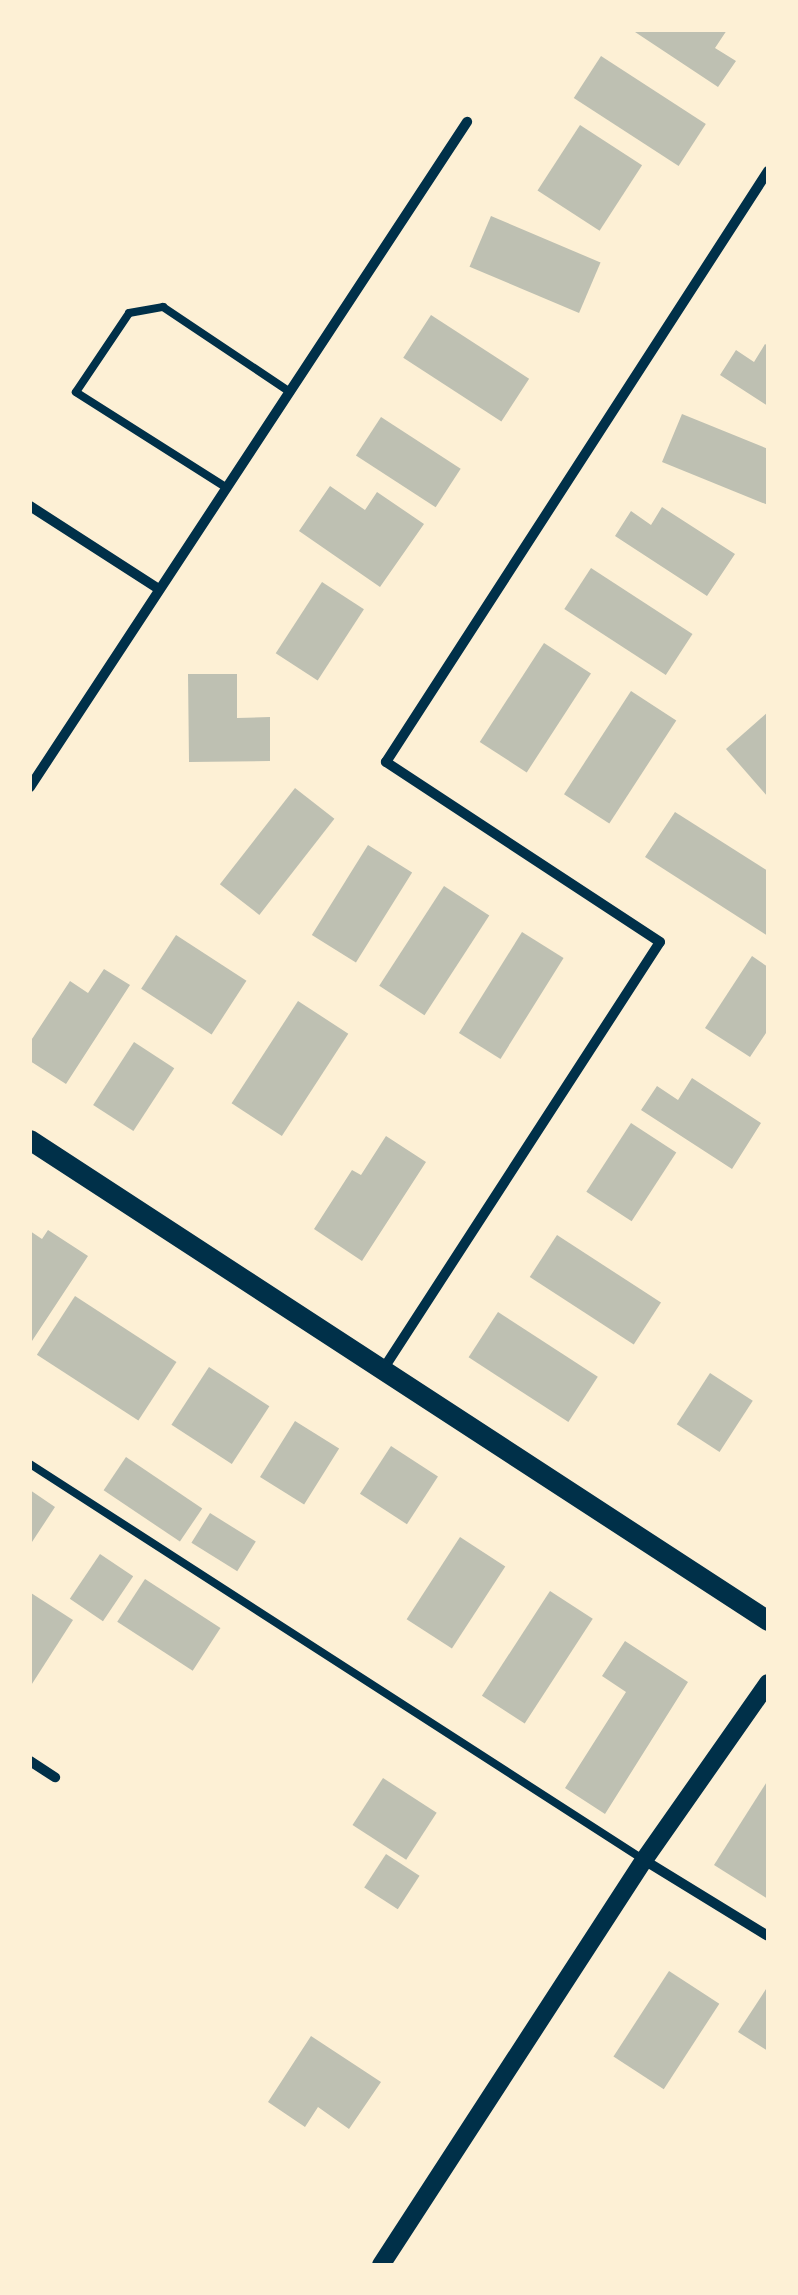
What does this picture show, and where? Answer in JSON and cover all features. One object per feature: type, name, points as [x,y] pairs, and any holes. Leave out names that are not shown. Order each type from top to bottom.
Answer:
[{"type":"main road","points":[[30,1140],[768,1621]]},
{"type":"street","points":[[30,786],[468,122]]},
{"type":"street","points":[[382,1372],[660,942],[386,762],[768,171]]},
{"type":"street","points":[[30,506],[160,590]]},
{"type":"street","points":[[381,2265],[644,1860],[768,1683]]},
{"type":"street","points":[[30,1761],[55,1777]]},
{"type":"street","points":[[644,1860],[768,1936]]},
{"type":"lane","points":[[227,488],[76,392],[130,313],[163,307],[291,392]]},
{"type":"lane","points":[[30,1464],[644,1860]]},
{"type":"building","points":[[632,30],[727,30],[715,48],[736,61],[718,87]]},
{"type":"building","points":[[601,56],[706,124],[679,166],[574,98]]},
{"type":"building","points":[[580,125],[642,165],[600,231],[538,190]]},
{"type":"building","points":[[491,216],[601,262],[579,313],[470,267]]},
{"type":"building","points":[[431,315],[529,379],[501,421],[403,358]]},
{"type":"building","points":[[765,344],[768,406],[720,375],[736,350],[754,362]]},
{"type":"building","points":[[682,414],[768,449],[768,505],[662,462]]},
{"type":"building","points":[[381,417],[461,469],[436,507],[356,456]]},
{"type":"building","points":[[330,486],[365,510],[377,492],[424,524],[380,587],[299,531]]},
{"type":"building","points":[[662,507],[735,554],[707,596],[615,536],[631,511],[651,525]]},
{"type":"building","points":[[591,568],[692,634],[666,675],[564,609]]},
{"type":"building","points":[[322,582],[364,609],[318,681],[276,653]]},
{"type":"building","points":[[544,643],[591,673],[527,772],[480,742]]},
{"type":"building","points":[[188,674],[237,674],[237,718],[270,717],[270,761],[189,762]]},
{"type":"building","points":[[631,691],[676,720],[609,824],[564,794]]},
{"type":"building","points":[[768,712],[768,797],[726,749]]},
{"type":"building","points":[[295,788],[334,819],[259,915],[220,884]]},
{"type":"building","points":[[675,812],[768,871],[768,936],[645,857]]},
{"type":"building","points":[[368,845],[412,873],[356,962],[312,935]]},
{"type":"building","points":[[444,886],[489,915],[424,1015],[379,986]]},
{"type":"building","points":[[522,932],[564,958],[500,1059],[459,1033]]},
{"type":"building","points":[[176,935],[246,981],[212,1034],[141,989]]},
{"type":"building","points":[[752,956],[768,967],[768,1030],[750,1057],[705,1028]]},
{"type":"building","points":[[104,969],[130,985],[66,1084],[30,1061],[30,1042],[70,981],[88,993]]},
{"type":"building","points":[[298,1001],[348,1034],[282,1136],[232,1103]]},
{"type":"building","points":[[134,1042],[174,1068],[133,1131],[93,1105]]},
{"type":"building","points":[[692,1078],[761,1123],[732,1169],[641,1110],[657,1086],[678,1100]]},
{"type":"building","points":[[631,1123],[676,1152],[632,1221],[586,1192]]},
{"type":"building","points":[[386,1136],[426,1162],[362,1261],[314,1229],[352,1170],[361,1175]]},
{"type":"building","points":[[48,1230],[88,1256],[30,1344],[30,1231],[42,1239]]},
{"type":"building","points":[[557,1235],[661,1303],[634,1344],[530,1277]]},
{"type":"building","points":[[75,1296],[176,1362],[138,1421],[37,1355]]},
{"type":"building","points":[[498,1312],[598,1377],[568,1422],[469,1357]]},
{"type":"building","points":[[209,1367],[269,1406],[232,1464],[171,1425]]},
{"type":"building","points":[[710,1373],[753,1401],[720,1452],[677,1424]]},
{"type":"building","points":[[295,1421],[339,1449],[304,1505],[260,1477]]},
{"type":"building","points":[[391,1446],[438,1476],[407,1524],[360,1494]]},
{"type":"building","points":[[126,1457],[202,1508],[180,1542],[104,1490]]},
{"type":"building","points":[[30,1490],[55,1507],[30,1545]]},
{"type":"building","points":[[210,1513],[256,1542],[237,1571],[191,1543]]},
{"type":"building","points":[[460,1537],[505,1566],[452,1649],[407,1619]]},
{"type":"building","points":[[100,1554],[133,1576],[103,1621],[70,1599]]},
{"type":"building","points":[[145,1579],[220,1628],[193,1671],[117,1622]]},
{"type":"building","points":[[550,1591],[593,1619],[525,1724],[482,1696]]},
{"type":"building","points":[[30,1595],[73,1620],[30,1687]]},
{"type":"building","points":[[625,1641],[688,1682],[605,1814],[565,1788],[626,1692],[602,1676]]},
{"type":"building","points":[[383,1778],[437,1813],[406,1860],[353,1825]]},
{"type":"building","points":[[768,1780],[768,1899],[714,1865]]},
{"type":"building","points":[[386,1854],[420,1876],[398,1909],[364,1888]]},
{"type":"building","points":[[669,1971],[719,2004],[664,2089],[613,2057]]},
{"type":"building","points":[[768,1986],[768,2051],[738,2032]]},
{"type":"building","points":[[311,2036],[381,2082],[349,2129],[318,2107],[305,2127],[268,2102]]}]
